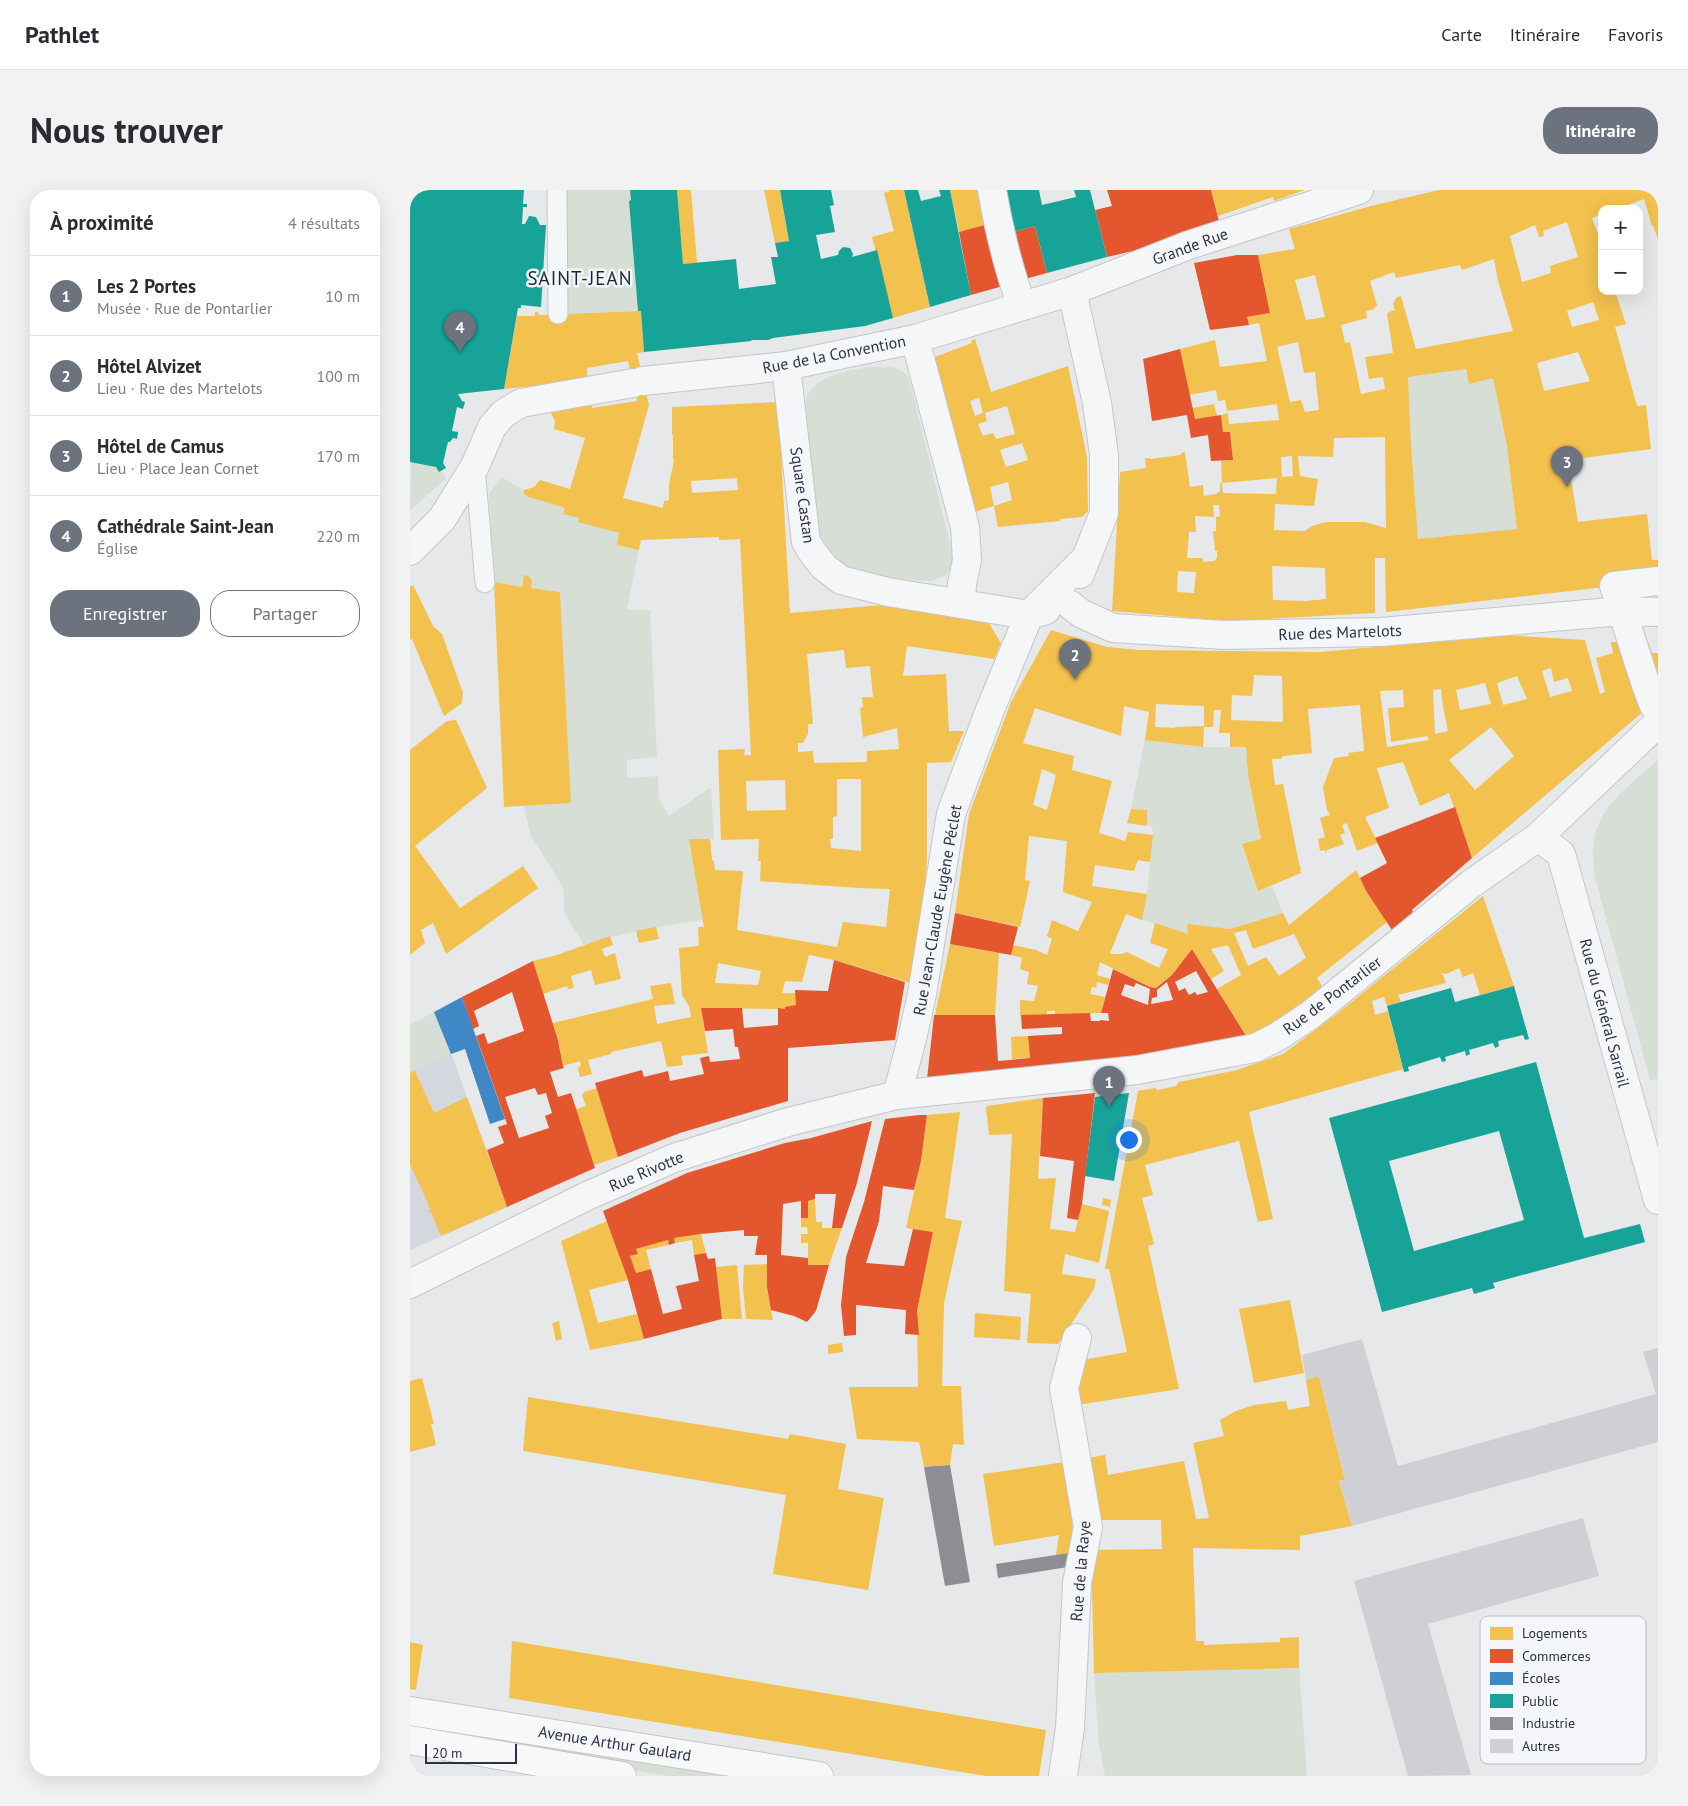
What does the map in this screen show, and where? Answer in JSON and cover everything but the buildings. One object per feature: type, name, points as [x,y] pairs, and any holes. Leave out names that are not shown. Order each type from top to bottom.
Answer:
[{"type":"main road","name":"Avenue Arthur Gaulard","points":[[410,1711],[819,1776]]},
{"type":"main road","name":"Avenue Arthur Gaulard","points":[[410,1740],[622,1776]]},
{"type":"street","points":[[992,190],[998,225],[1013,283],[1022,306]]},
{"type":"street","name":"Grande Rue","points":[[1022,306],[1072,291],[1189,245],[1332,194],[1360,190]]},
{"type":"street","points":[[1029,615],[1069,604],[1104,513],[1104,455],[1097,403],[1072,291]]},
{"type":"street","name":"Rue de la Convention","points":[[410,551],[442,519],[475,466],[492,427],[503,414],[521,403],[559,390],[786,366],[915,339],[1022,306]]},
{"type":"street","points":[[915,339],[965,526],[967,560],[960,603]]},
{"type":"street","name":"Square Castan","points":[[786,366],[806,542],[812,554],[824,567],[841,580],[888,592],[1029,615]]},
{"type":"street","points":[[1029,615],[1086,558]]},
{"type":"street","points":[[1658,581],[1614,586],[1646,685],[1658,712]]},
{"type":"street","name":"Rue des Martelots","points":[[1069,604],[1082,614],[1113,628],[1224,635],[1381,632],[1622,611],[1658,612]]},
{"type":"street","name":"Rue Jean-Claude Eugène Péclet","points":[[897,1095],[922,994],[951,814],[990,710],[1029,615]]},
{"type":"street","name":"Rue de Pontarlier","points":[[897,1095],[1137,1070],[1255,1048],[1308,1016],[1471,884],[1538,836],[1658,723]]},
{"type":"street","name":"Rue du Général Sarrail","points":[[1538,836],[1561,854],[1658,1200]]},
{"type":"street","name":"Rue Rivotte","points":[[410,1284],[587,1196],[674,1158],[788,1122],[897,1095]]},
{"type":"street","name":"Rue de la Raye","points":[[1063,1776],[1070,1728],[1077,1583],[1088,1527],[1064,1388],[1077,1338]]},
{"type":"lane","points":[[557,190],[558,314]]},
{"type":"lane","points":[[475,466],[485,583]]},
{"type":"shaded area","points":[[564,190],[630,190],[631,200],[629,201],[638,311],[566,314]]},
{"type":"shaded area","points":[[869,367],[897,368],[909,378],[952,552],[952,567],[945,576],[931,581],[886,578],[854,570],[836,562],[823,544],[813,507],[805,409],[806,398],[818,383],[828,378]]},
{"type":"shaded area","points":[[1466,369],[1469,383],[1493,378],[1507,446],[1517,529],[1418,539],[1408,377]]},
{"type":"shaded area","points":[[411,462],[436,467],[439,472],[442,471],[446,478],[410,511]]},
{"type":"shaded area","points":[[502,478],[524,490],[524,494],[529,497],[565,508],[563,514],[579,518],[579,522],[619,533],[617,545],[639,550],[627,610],[650,610],[657,757],[627,760],[627,778],[658,776],[659,798],[669,816],[711,787],[714,839],[689,839],[703,920],[628,933],[584,945],[564,912],[562,885],[530,834],[524,806],[571,803],[560,592],[531,588],[532,580],[527,576],[524,576],[522,587],[494,582],[489,493]]},
{"type":"shaded area","points":[[1145,740],[1203,747],[1246,747],[1248,776],[1261,839],[1242,845],[1258,890],[1272,886],[1283,913],[1230,929],[1188,934],[1142,920],[1147,894],[1153,835],[1152,826],[1147,826],[1147,810],[1131,809]]},
{"type":"shaded area","points":[[1658,760],[1658,1079],[1650,1080],[1596,881],[1593,859],[1594,840],[1606,811],[1628,786]]},
{"type":"shaded area","points":[[434,1012],[451,1053],[410,1073],[410,1025]]},
{"type":"shaded area","points":[[451,1053],[507,1207],[410,1250],[410,1073]]},
{"type":"shaded area","points":[[1266,1668],[1266,1670],[1299,1668],[1307,1776],[1105,1776],[1099,1744],[1094,1673]]},
{"type":"shaded area","points":[[410,1716],[769,1776],[668,1776],[410,1732]]},
{"type":"place","name":"Cathédrale Saint-Jean","points":[[460,352]]},
{"type":"place","name":"Hôtel de Camus","points":[[1567,487]]},
{"type":"place","name":"Hôtel Alvizet","points":[[1075,680]]},
{"type":"place","name":"Les 2 Portes","points":[[1109,1107]]},
{"type":"district","name":"SAINT-JEAN","points":[[580,278]]}]
